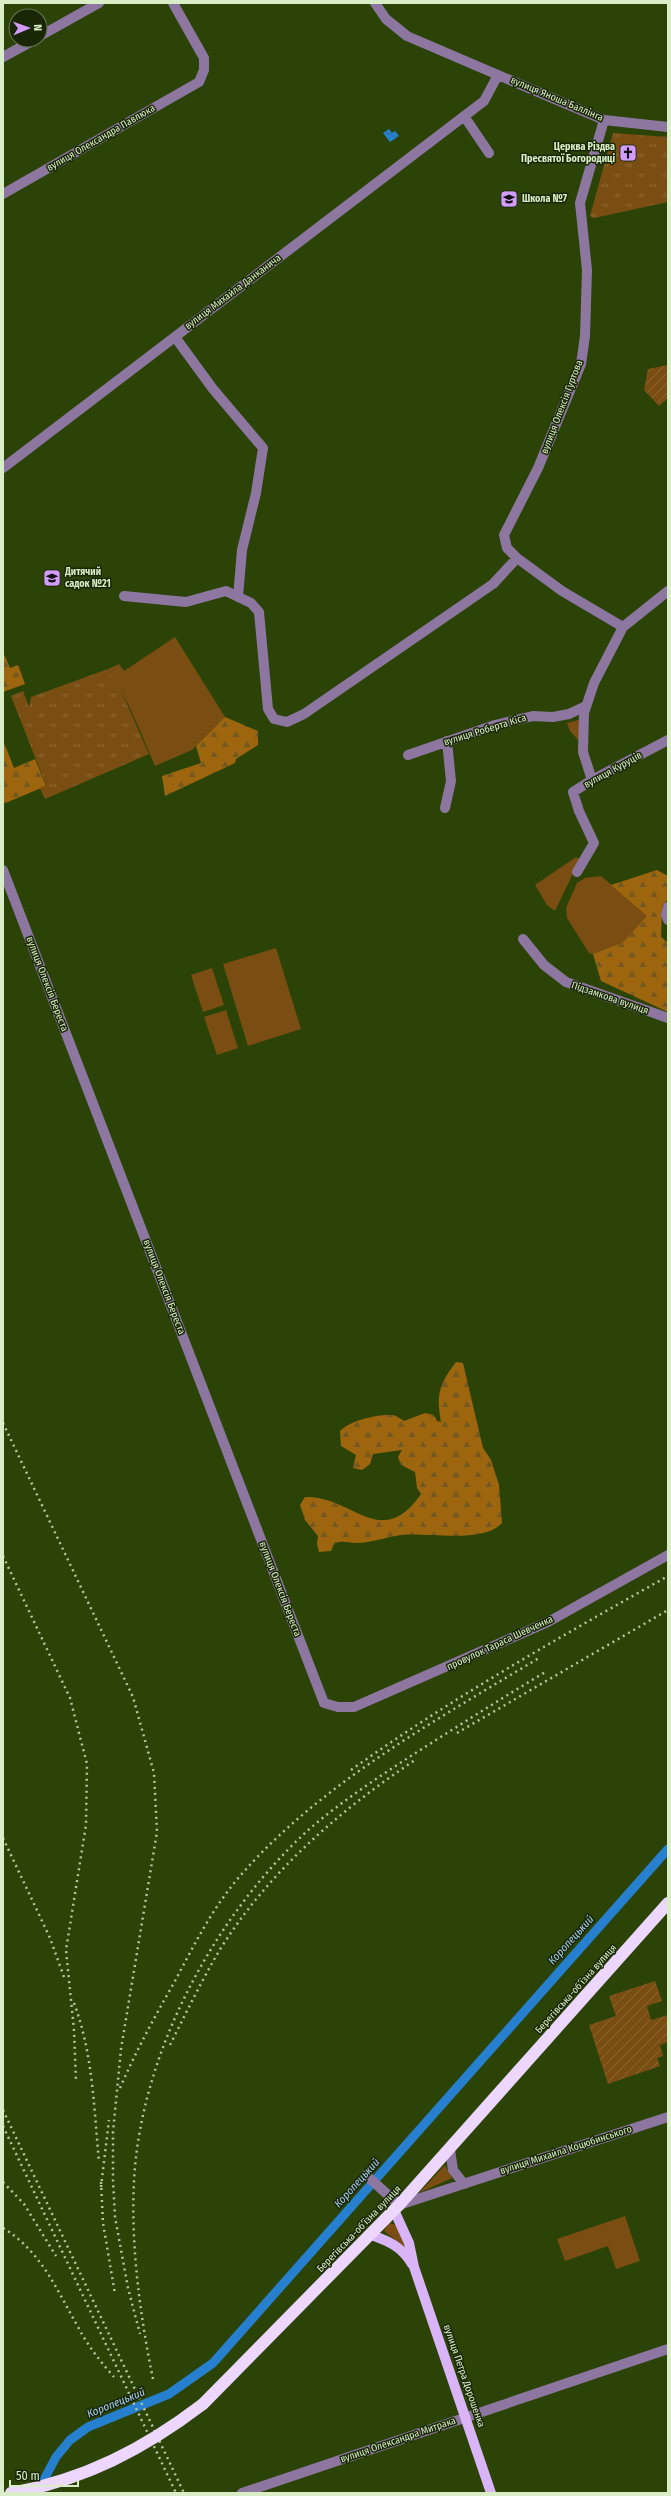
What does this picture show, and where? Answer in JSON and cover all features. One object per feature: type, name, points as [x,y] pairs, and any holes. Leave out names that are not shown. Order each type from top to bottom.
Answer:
[{"type":"highway","name":"Берегівська-обʼїзна вулиця","points":[[11,2493],[68,2479],[114,2460],[165,2433],[203,2404],[397,2208],[667,1907]]},
{"type":"main road","name":"вулиця Петра Дорошенка","points":[[397,2208],[409,2243],[414,2267],[491,2493]]},
{"type":"main road","name":"вулиця Петра Дорошенка","points":[[371,2235],[397,2245],[405,2253],[414,2267]]},
{"type":"street","points":[[48,32],[99,3]]},
{"type":"street","name":"вулиця Олександра Павлюка","points":[[3,194],[199,82],[204,70],[204,58],[172,3]]},
{"type":"street","points":[[375,3],[386,19],[407,36],[498,75]]},
{"type":"street","points":[[3,57],[19,48]]},
{"type":"street","name":"вулиця Яноша Баллінга","points":[[464,116],[484,101],[498,75],[604,120],[668,127]]},
{"type":"street","points":[[464,116],[489,153]]},
{"type":"street","name":"вулиця Михайла Данканича","points":[[4,464],[175,337],[464,116]]},
{"type":"street","name":"вулиця Олексія Гуртова","points":[[604,120],[580,203],[587,270],[586,336],[581,364],[538,468],[504,535],[507,548],[517,558],[562,591],[623,627]]},
{"type":"street","points":[[175,337],[213,389],[263,448],[256,493],[242,550],[238,597]]},
{"type":"street","points":[[124,596],[186,602],[226,591],[251,603],[259,612],[268,709],[274,719],[287,722],[304,714],[493,584],[517,558]]},
{"type":"street","points":[[592,780],[583,752],[584,713],[594,683],[623,627],[668,591]]},
{"type":"street","name":"вулиця Роберта Кіса","points":[[408,755],[495,725],[533,716],[553,717],[569,714],[586,706]]},
{"type":"street","name":"вулиця Куруців","points":[[577,872],[594,843],[579,811],[573,792],[592,780],[668,740]]},
{"type":"street","points":[[445,808],[451,780],[447,742]]},
{"type":"street","name":"вулиця Олексія Береста","points":[[3,870],[324,1703]]},
{"type":"street","points":[[668,907],[666,915],[668,920]]},
{"type":"street","name":"Підзамкова вулиця","points":[[523,938],[544,965],[566,982],[668,1018]]},
{"type":"street","name":"провулок Тараса Шевченка","points":[[324,1703],[338,1707],[354,1707],[444,1670],[548,1622],[668,1555]]},
{"type":"street","name":"вулиця Михайла Коцюбинського","points":[[397,2208],[464,2184],[668,2117]]},
{"type":"street","points":[[450,2150],[453,2170],[464,2184]]},
{"type":"street","name":"вулиця Петра Дорошенка","points":[[368,2176],[381,2188],[397,2208]]},
{"type":"street","name":"вулиця Олександра Митрака","points":[[242,2493],[668,2349]]},
{"type":"green space","points":[[613,133],[668,137],[668,202],[594,218],[590,216]]},
{"type":"green space","points":[[668,365],[668,398],[659,406],[644,390],[648,369]]},
{"type":"green space","points":[[175,637],[225,717],[192,750],[155,766],[128,704],[108,669],[119,664],[124,671]]},
{"type":"green space","points":[[3,652],[10,668],[18,665],[25,684],[3,692]]},
{"type":"green space","points":[[108,669],[119,686],[149,754],[45,799],[40,788],[46,785],[11,696],[23,691],[29,707],[31,697]]},
{"type":"green space","points":[[225,717],[258,731],[258,745],[236,759],[235,763],[165,796],[162,776],[201,763],[196,746]]},
{"type":"green space","points":[[582,719],[580,742],[570,731],[567,723]]},
{"type":"green space","points":[[3,740],[14,768],[35,759],[46,786],[3,804]]},
{"type":"green space","points":[[576,857],[580,859],[555,911],[547,905],[535,885]]},
{"type":"green space","points":[[657,870],[668,876],[668,898],[662,910],[661,937],[668,943],[668,1012],[601,981],[593,954],[623,942],[647,916],[611,885]]},
{"type":"green space","points":[[601,876],[648,916],[623,942],[593,954],[589,953],[567,918],[566,908],[577,883],[585,878]]},
{"type":"green space","points":[[276,948],[301,1029],[248,1046],[223,964]]},
{"type":"green space","points":[[212,968],[224,1005],[203,1012],[191,975]]},
{"type":"green space","points":[[226,1010],[238,1048],[217,1055],[204,1017]]},
{"type":"green space","points":[[456,1362],[463,1363],[483,1448],[491,1460],[499,1485],[502,1523],[493,1529],[482,1533],[454,1536],[412,1534],[401,1535],[359,1543],[335,1543],[331,1551],[319,1552],[317,1544],[318,1536],[305,1520],[300,1505],[305,1497],[322,1499],[379,1520],[393,1519],[406,1511],[421,1494],[417,1488],[415,1472],[401,1465],[398,1457],[402,1450],[373,1454],[370,1464],[362,1470],[353,1468],[356,1455],[341,1446],[340,1431],[345,1427],[365,1418],[387,1415],[393,1415],[404,1421],[425,1413],[434,1415],[437,1421],[441,1422],[439,1404],[440,1390],[450,1370]]},
{"type":"green space","points":[[655,1981],[662,2001],[647,2006],[651,2020],[668,2015],[668,2042],[660,2045],[663,2056],[657,2058],[660,2066],[608,2084],[589,2025],[616,2016],[609,1996]]},
{"type":"green space","points":[[445,2165],[452,2178],[419,2193]]},
{"type":"green space","points":[[625,2216],[640,2261],[616,2269],[608,2246],[565,2261],[557,2239]]},
{"type":"green space","points":[[389,2223],[396,2225],[408,2250],[384,2231]]},
{"type":"water","points":[[389,129],[392,133],[395,131],[399,136],[390,142],[383,133]]},
{"type":"waterway","name":"Коропецький","points":[[39,2489],[56,2457],[70,2440],[88,2427],[169,2394],[213,2363],[668,1849]]},
{"type":"railway","points":[[3,1423],[133,1697],[154,1773],[157,1832],[121,2049],[113,2132],[115,2217],[128,2288],[140,2334]]},
{"type":"railway","points":[[3,1556],[70,1698],[87,1764],[86,1825],[66,1950],[74,2030],[76,2081]]},
{"type":"railway","points":[[351,1770],[389,1743],[467,1693],[547,1645],[668,1576]]},
{"type":"railway","points":[[457,1733],[668,1610]]},
{"type":"railway","points":[[120,2088],[153,2020],[221,1900],[240,1876],[272,1843],[306,1812],[381,1756],[460,1705],[539,1658]]},
{"type":"railway","points":[[153,2379],[143,2325],[136,2269],[133,2212],[136,2157],[144,2112],[156,2067],[173,2023],[193,1980],[217,1939],[244,1900],[274,1865],[306,1832],[345,1801],[386,1772],[547,1671]]},
{"type":"railway","points":[[170,2045],[219,1951],[238,1922],[260,1895],[283,1869],[333,1822],[359,1800],[415,1760]]},
{"type":"railway","points":[[3,1838],[50,1938],[64,1977]]},
{"type":"railway","points":[[74,2003],[89,2062],[99,2162]]},
{"type":"railway","points":[[3,2110],[184,2493]]},
{"type":"railway","points":[[101,2187],[109,2120]]},
{"type":"railway","points":[[3,2126],[176,2493]]},
{"type":"railway","points":[[3,2182],[24,2204],[56,2256]]},
{"type":"railway","points":[[101,2182],[103,2223],[115,2294]]},
{"type":"railway","points":[[3,2228],[28,2248],[47,2272],[86,2341],[114,2377]]},
{"type":"place","name":"Церква Різдва Пресвятої Богородиці","points":[[628,153]]},
{"type":"place","name":"Школа №7","points":[[509,199]]},
{"type":"place","name":"Дитячий садок №21","points":[[52,578]]}]
